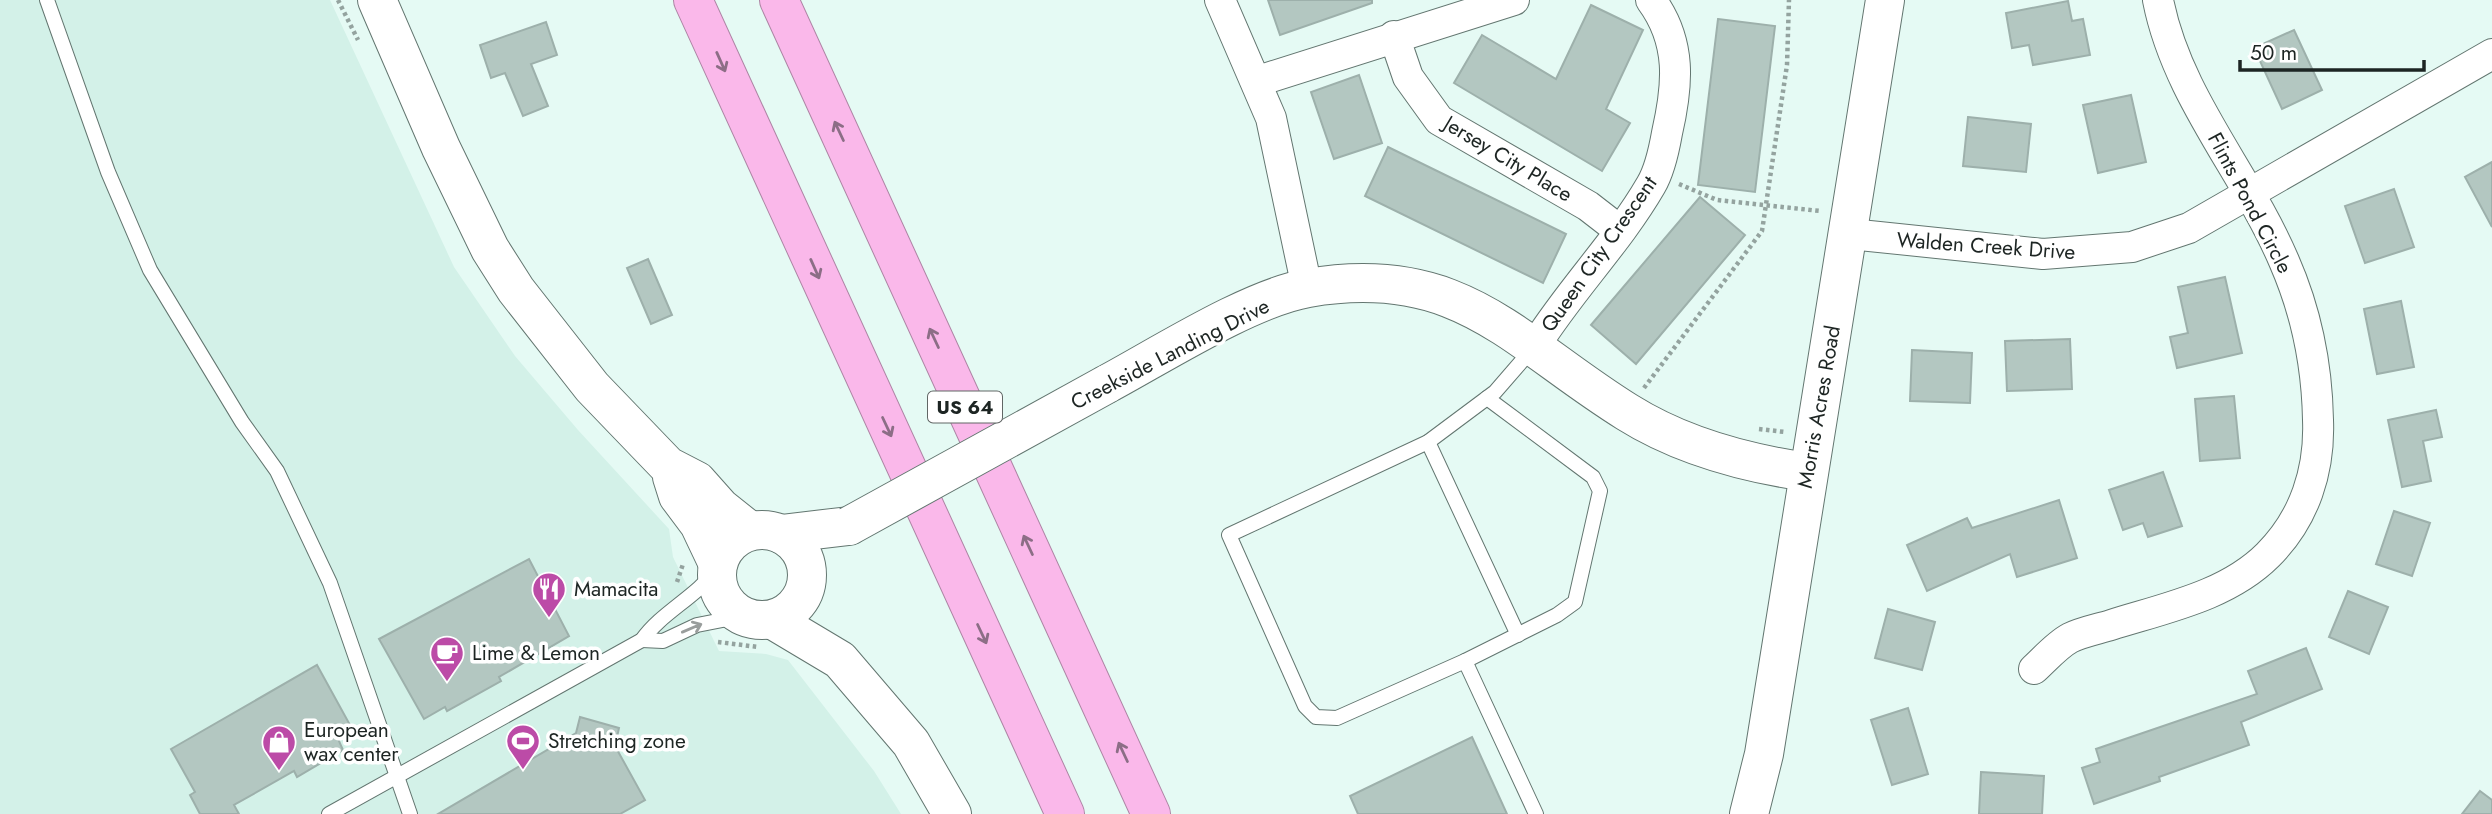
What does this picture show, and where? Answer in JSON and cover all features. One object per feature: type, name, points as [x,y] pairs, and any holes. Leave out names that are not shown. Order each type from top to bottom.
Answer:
[{"type":"highway","points":[[693,0],[1065,814]]},
{"type":"highway","name":"US 64","points":[[779,0],[1151,814]]},
{"type":"street","points":[[377,0],[441,148],[490,249],[551,338],[668,466],[697,481],[721,508],[799,549],[807,578],[832,633],[840,660],[911,743],[952,814]]},
{"type":"street","points":[[1220,0],[1258,81],[1271,118],[1307,288]]},
{"type":"street","points":[[1258,81],[1514,0]]},
{"type":"street","name":"Queen City Crescent","points":[[1535,346],[1653,183],[1664,150],[1677,82],[1671,36],[1651,0]]},
{"type":"street","name":"Morris Acres Road","points":[[1749,814],[1764,754],[1807,472],[1850,234],[1885,0]]},
{"type":"street","name":"Flints Pond Circle","points":[[2034,669],[2070,638],[2188,601],[2247,572],[2284,536],[2311,487],[2319,449],[2318,406],[2308,335],[2283,259],[2186,84],[2165,37],[2158,0]]},
{"type":"street","name":"Jersey City Place","points":[[1394,36],[1408,77],[1439,120],[1588,206],[1619,230]]},
{"type":"street","name":"Walden Creek Drive","points":[[1850,234],[2001,251],[2094,252],[2132,247],[2189,228],[2249,196],[2492,54]]},
{"type":"street","name":"Creekside Landing Drive","points":[[765,533],[849,526],[1257,305],[1307,288],[1390,286],[1443,295],[1480,311],[1535,346],[1628,413],[1683,441],[1740,459],[1807,472]]},
{"type":"street","points":[[668,466],[678,496],[699,524],[718,567]]},
{"type":"street","name":"Creekside Landing Drive","points":[[807,578],[849,526]]},
{"type":"street","points":[[765,533],[730,544],[718,567],[717,581],[725,602],[760,628],[840,660]]},
{"type":"street","points":[[760,628],[795,607],[807,578]]},
{"type":"lane","points":[[47,0],[108,172],[150,270],[242,422],[277,471],[330,583],[410,814]]},
{"type":"lane","points":[[1487,398],[1593,477],[1600,491],[1575,602],[1518,635],[1465,661],[1337,718],[1316,717],[1305,706],[1229,535],[1428,442],[1487,398],[1535,346]]},
{"type":"lane","points":[[1428,442],[1518,635]]},
{"type":"lane","points":[[329,814],[642,640],[655,621],[689,600],[718,567]]},
{"type":"lane","points":[[642,640],[663,641],[697,625],[760,628]]},
{"type":"lane","points":[[1465,661],[1536,814]]},
{"type":"path","points":[[1643,388],[1762,231],[1787,65],[1789,0]]},
{"type":"path","points":[[1672,181],[1717,200],[1820,211]]},
{"type":"path","points":[[1636,383],[1650,393]]},
{"type":"path","points":[[1756,428],[1785,432]]},
{"type":"path","points":[[705,642],[760,628]]},
{"type":"shaded area","points":[[0,0],[330,0],[454,267],[515,356],[578,430],[669,529],[673,557],[719,651],[766,654],[788,660],[874,771],[901,814],[0,814]]},
{"type":"building","points":[[1268,0],[1372,0],[1372,3],[1280,35]]},
{"type":"building","points":[[2068,1],[2072,21],[2083,19],[2090,55],[2033,65],[2029,45],[2012,48],[2006,13]]},
{"type":"building","points":[[1591,5],[1643,30],[1606,109],[1630,123],[1602,171],[1454,83],[1482,35],[1556,79]]},
{"type":"building","points":[[1718,19],[1775,26],[1755,192],[1698,185]]},
{"type":"building","points":[[546,22],[557,55],[531,64],[548,106],[523,116],[505,73],[491,78],[480,45]]},
{"type":"building","points":[[2294,30],[2322,90],[2282,109],[2254,48]]},
{"type":"building","points":[[1359,75],[1382,143],[1334,159],[1311,92]]},
{"type":"building","points":[[2131,95],[2146,162],[2098,173],[2083,105]]},
{"type":"building","points":[[1968,117],[2031,124],[2026,172],[1963,166]]},
{"type":"building","points":[[1388,147],[1566,234],[1543,283],[1365,196]]},
{"type":"building","points":[[2492,162],[2492,227],[2465,177]]},
{"type":"building","points":[[2394,189],[2414,247],[2365,263],[2345,206]]},
{"type":"building","points":[[1700,197],[1745,235],[1636,364],[1591,325]]},
{"type":"building","points":[[648,259],[672,315],[651,324],[627,268]]},
{"type":"building","points":[[2225,277],[2242,353],[2177,368],[2170,337],[2188,333],[2178,287]]},
{"type":"building","points":[[2401,301],[2414,367],[2377,374],[2364,309]]},
{"type":"building","points":[[2070,339],[2072,389],[2007,391],[2005,341]]},
{"type":"building","points":[[1912,350],[1972,353],[1970,403],[1910,401]]},
{"type":"building","points":[[2234,396],[2240,458],[2200,461],[2195,399]]},
{"type":"building","points":[[2436,410],[2442,437],[2423,441],[2431,481],[2402,487],[2388,420]]},
{"type":"building","points":[[2163,472],[2182,526],[2148,537],[2143,523],[2123,530],[2109,490]]},
{"type":"building","points":[[2059,500],[2077,558],[2017,577],[2010,554],[1927,591],[1907,545],[1967,518],[1972,528]]},
{"type":"building","points":[[2394,511],[2430,523],[2412,576],[2376,564]]},
{"type":"building","points":[[529,559],[569,636],[499,677],[501,681],[447,711],[445,707],[424,719],[379,639]]},
{"type":"building","points":[[2348,591],[2388,607],[2369,654],[2329,637]]},
{"type":"building","points":[[1888,609],[1935,622],[1922,670],[1875,658]]},
{"type":"building","points":[[2306,648],[2322,689],[2241,722],[2249,745],[2159,777],[2160,781],[2094,804],[2082,768],[2100,762],[2096,749],[2257,694],[2248,671]]},
{"type":"building","points":[[317,665],[350,725],[335,732],[343,750],[297,777],[294,771],[234,805],[239,814],[200,814],[190,795],[195,792],[171,749]]},
{"type":"building","points":[[1908,708],[1928,774],[1892,785],[1871,720]]},
{"type":"building","points":[[580,717],[619,728],[615,746],[645,800],[620,814],[438,814],[576,733]]},
{"type":"building","points":[[1472,737],[1507,814],[1358,814],[1350,796]]},
{"type":"building","points":[[1981,772],[2044,776],[2042,814],[1979,814]]},
{"type":"building","points":[[2480,791],[2492,800],[2492,814],[2462,814]]},
{"type":"place","name":"Mamacita","points":[[549,619]]},
{"type":"place","name":"Lime & Lemon","points":[[447,683]]},
{"type":"place","name":"Stretching zone","points":[[523,771]]},
{"type":"place","name":"European wax center","points":[[279,772]]}]
